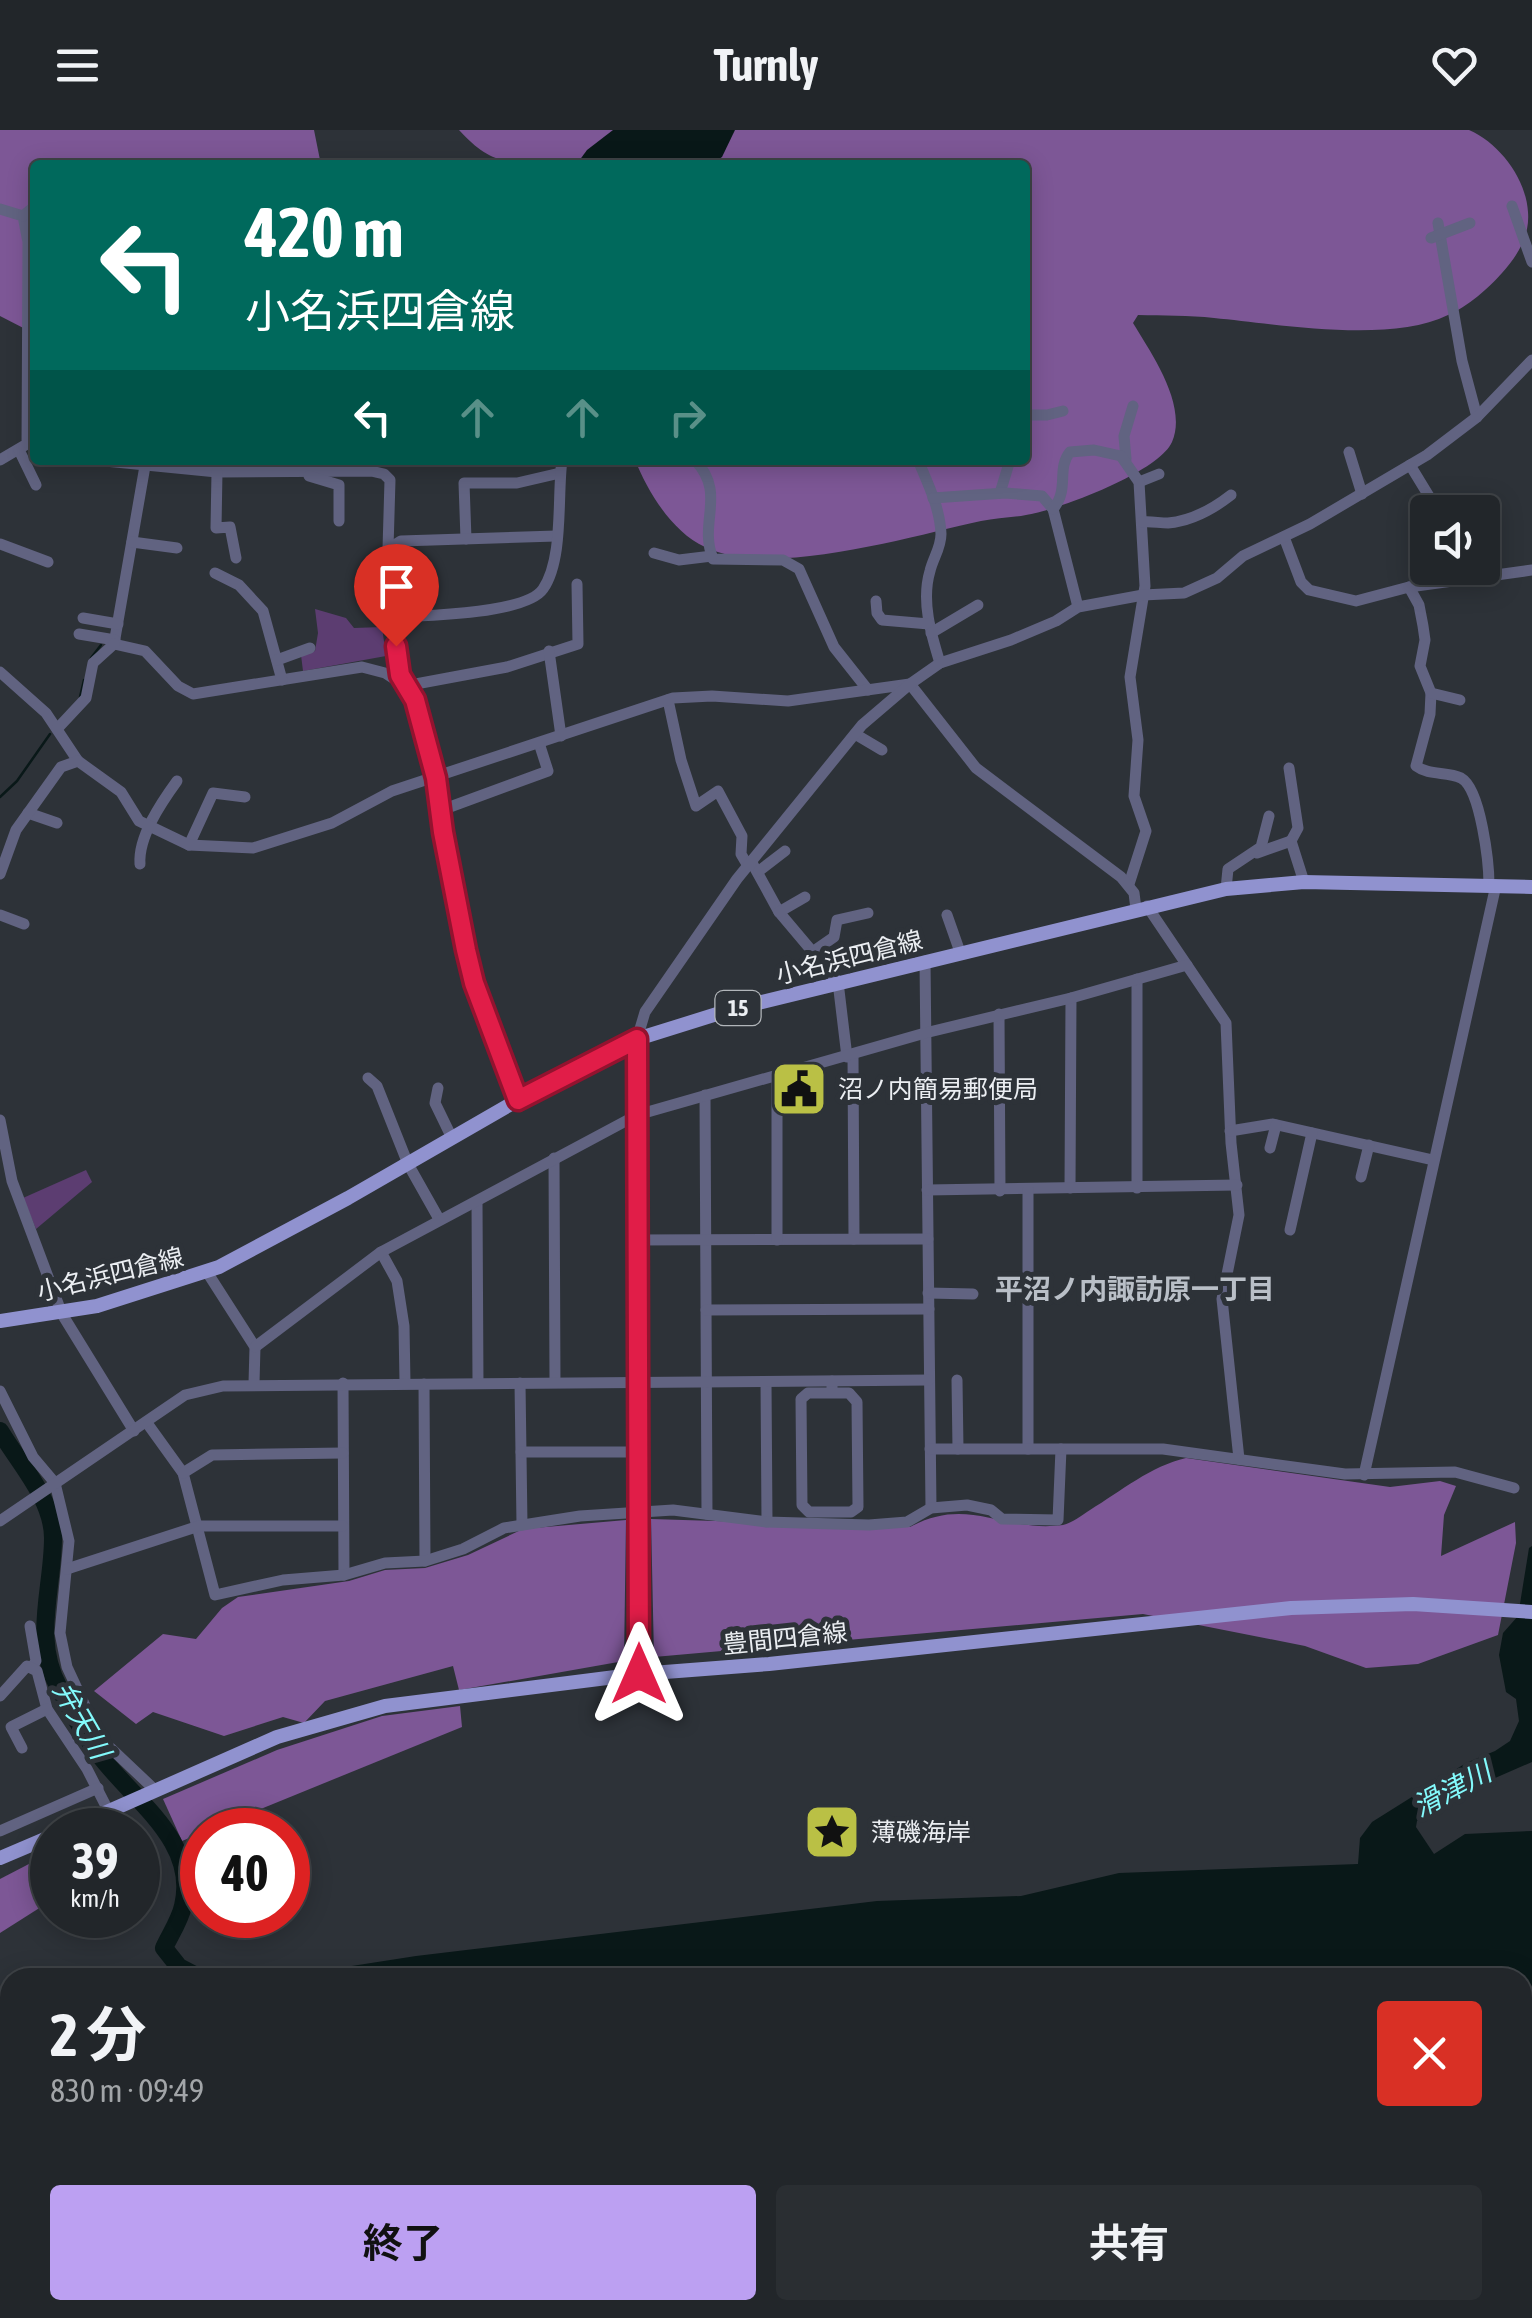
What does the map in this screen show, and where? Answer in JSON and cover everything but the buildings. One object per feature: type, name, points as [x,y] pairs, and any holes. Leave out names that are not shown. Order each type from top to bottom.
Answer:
[{"type":"main road","name":"小名浜四倉線","points":[[0,1321],[62,1314],[207,1272],[266,1243],[518,1100],[637,1039],[733,1009],[1226,889],[1304,882],[1532,887]]},
{"type":"main road","name":"豊間四倉線","points":[[117,1808],[277,1737],[385,1706],[639,1674],[769,1664],[1291,1608],[1398,1604],[1532,1612]]},
{"type":"main road","points":[[0,1858],[30,1845]]},
{"type":"street","points":[[1512,206],[1532,262]]},
{"type":"street","points":[[0,208],[29,216],[26,444],[0,460]]},
{"type":"street","points":[[1438,223],[1435,238],[1476,417]]},
{"type":"street","points":[[1435,238],[1470,223]]},
{"type":"street","points":[[639,1674],[637,1039],[646,1012],[856,734],[910,684],[940,663],[1026,634],[1078,606],[1142,595],[1184,593],[1217,578],[1242,556],[1410,466],[1476,417],[1532,360]]},
{"type":"street","points":[[1129,884],[1146,831],[1134,796],[1138,740],[1130,677],[1145,586],[1139,482],[1126,459],[1124,436],[1133,406]]},
{"type":"street","points":[[1030,414],[1064,411]]},
{"type":"street","points":[[19,450],[30,451]]},
{"type":"street","points":[[19,450],[36,485]]},
{"type":"street","points":[[1053,509],[1062,498],[1064,460],[1070,452],[1094,450],[1126,459]]},
{"type":"street","points":[[1349,452],[1362,494]]},
{"type":"street","points":[[136,465],[217,472],[373,466],[390,480],[388,549],[400,675],[415,700],[436,778],[456,905],[474,983],[518,1100]]},
{"type":"street","points":[[700,465],[708,474],[712,491],[708,545],[714,559],[783,560],[799,569],[834,646],[868,690]]},
{"type":"street","points":[[920,465],[933,498],[940,536],[928,578],[930,629],[940,663]]},
{"type":"street","points":[[1000,493],[1008,465]]},
{"type":"street","points":[[57,729],[86,698],[93,663],[115,642],[145,466]]},
{"type":"street","points":[[1410,466],[1428,495]]},
{"type":"street","points":[[394,617],[503,608],[539,594],[554,555],[561,467],[517,483],[464,483],[466,540]]},
{"type":"street","points":[[302,471],[339,485],[339,522]]},
{"type":"street","points":[[217,472],[216,528],[230,528],[236,558]]},
{"type":"street","points":[[1139,482],[1159,474]]},
{"type":"street","points":[[933,498],[1000,493],[1042,496],[1053,509],[1078,606]]},
{"type":"street","points":[[1142,522],[1188,518],[1215,508],[1231,496]]},
{"type":"street","points":[[388,549],[401,541],[556,536]]},
{"type":"street","points":[[1284,536],[1301,582],[1316,593],[1363,600],[1409,587],[1532,570]]},
{"type":"street","points":[[132,542],[177,548]]},
{"type":"street","points":[[0,544],[48,562]]},
{"type":"street","points":[[654,553],[679,560],[712,556]]},
{"type":"street","points":[[215,573],[252,596],[268,624],[270,645],[282,680]]},
{"type":"street","points":[[79,634],[144,652],[178,686],[193,694],[362,666],[406,686],[507,667],[578,644],[578,584]]},
{"type":"street","points":[[1364,1476],[1492,885],[1487,849],[1468,783],[1459,776],[1416,766],[1430,714],[1431,694],[1420,666],[1425,640],[1421,616],[1409,587]]},
{"type":"street","points":[[876,601],[882,620],[930,629],[978,605]]},
{"type":"street","points":[[84,618],[118,624]]},
{"type":"street","points":[[277,660],[310,648]]},
{"type":"street","points":[[549,651],[561,736]]},
{"type":"street","points":[[0,672],[46,712],[78,761],[120,792],[139,822],[189,845],[252,848],[332,823],[392,791],[668,700],[712,696],[788,701],[910,684]]},
{"type":"street","points":[[910,684],[976,768],[1129,884],[1142,908],[1226,1023],[1230,1131],[1239,1214],[1222,1299],[1239,1459]]},
{"type":"street","points":[[1431,694],[1460,700]]},
{"type":"street","points":[[668,700],[696,806],[718,791],[742,836],[741,854],[753,866],[779,912],[838,982],[850,1056],[854,1239]]},
{"type":"street","points":[[856,734],[882,750]]},
{"type":"street","points":[[439,811],[548,771],[540,743]]},
{"type":"street","points":[[0,874],[16,830],[61,767],[78,761]]},
{"type":"street","points":[[1226,889],[1228,869],[1291,841],[1298,828],[1288,768]]},
{"type":"street","points":[[140,864],[143,837],[177,782]]},
{"type":"street","points":[[189,845],[213,794],[245,796]]},
{"type":"street","points":[[28,813],[56,823]]},
{"type":"street","points":[[1257,853],[1270,816]]},
{"type":"street","points":[[1291,841],[1304,882]]},
{"type":"street","points":[[753,866],[784,851]]},
{"type":"street","points":[[779,912],[806,896]]},
{"type":"street","points":[[811,953],[834,937],[837,920],[868,913]]},
{"type":"street","points":[[947,915],[960,952]]},
{"type":"street","points":[[0,920],[24,924]]},
{"type":"street","points":[[926,961],[931,1508]]},
{"type":"street","points":[[255,1347],[380,1252],[637,1115],[1186,965]]},
{"type":"street","points":[[1136,979],[1136,1188]]},
{"type":"street","points":[[1070,1188],[1071,998]]},
{"type":"street","points":[[999,1014],[1000,1190]]},
{"type":"street","points":[[777,1077],[777,1240]]},
{"type":"street","points":[[368,1078],[380,1092],[408,1164],[440,1219]]},
{"type":"street","points":[[438,1088],[435,1102],[452,1138]]},
{"type":"street","points":[[705,1095],[707,1514]]},
{"type":"street","points":[[0,1120],[12,1181],[62,1314],[134,1430]]},
{"type":"street","points":[[1230,1131],[1276,1125],[1433,1160]]},
{"type":"street","points":[[1270,1148],[1276,1125]]},
{"type":"street","points":[[1290,1230],[1312,1132]]},
{"type":"street","points":[[1360,1177],[1369,1146]]},
{"type":"street","points":[[554,1158],[556,1382]]},
{"type":"street","points":[[927,1190],[1237,1185]]},
{"type":"street","points":[[1028,1190],[1028,1448]]},
{"type":"street","points":[[477,1202],[478,1383]]},
{"type":"street","points":[[638,1240],[928,1239]]},
{"type":"street","points":[[380,1252],[397,1281],[404,1326],[404,1384]]},
{"type":"street","points":[[207,1272],[255,1347],[254,1384]]},
{"type":"street","points":[[928,1293],[973,1294]]},
{"type":"street","points":[[706,1310],[928,1309]]},
{"type":"street","points":[[0,1521],[185,1395],[223,1386],[342,1383],[766,1382],[832,1387],[850,1393],[856,1402],[858,1506],[851,1512],[808,1512],[802,1505],[801,1399],[808,1392],[832,1387],[929,1380]]},
{"type":"street","points":[[957,1380],[958,1449]]},
{"type":"street","points":[[766,1382],[766,1522]]},
{"type":"street","points":[[342,1383],[344,1575]]},
{"type":"street","points":[[520,1383],[522,1525]]},
{"type":"street","points":[[424,1384],[425,1561]]},
{"type":"street","points":[[0,1391],[33,1457],[55,1484],[69,1541],[60,1633],[67,1667],[100,1738],[151,1793]]},
{"type":"street","points":[[147,1423],[183,1473],[214,1596],[283,1580],[344,1575],[385,1563],[425,1561],[463,1549],[504,1528],[580,1516],[673,1510],[766,1522],[869,1524],[907,1522],[931,1508],[967,1506],[992,1510],[1002,1518],[1058,1520],[1061,1448]]},
{"type":"street","points":[[930,1449],[1163,1449],[1364,1476],[1455,1472],[1514,1488]]},
{"type":"street","points":[[521,1452],[638,1452]]},
{"type":"street","points":[[183,1473],[212,1455],[343,1453]]},
{"type":"street","points":[[66,1570],[198,1526],[344,1526]]},
{"type":"street","points":[[30,1626],[36,1661],[32,1667]]},
{"type":"street","points":[[0,1696],[27,1666],[32,1667],[37,1672],[47,1709],[114,1808]]},
{"type":"street","points":[[22,1748],[11,1727],[47,1709]]},
{"type":"street","points":[[0,1832],[98,1788]]},
{"type":"shaded area","points":[[0,130],[314,130],[320,160],[30,160],[30,331],[0,316]]},
{"type":"shaded area","points":[[459,130],[1469,130],[1491,144],[1509,163],[1526,199],[1528,221],[1517,253],[1491,285],[1455,312],[1424,324],[1396,329],[1333,330],[1205,317],[1138,315],[1133,323],[1165,380],[1176,427],[1163,454],[1106,488],[1026,515],[841,552],[766,559],[733,556],[705,547],[682,532],[662,510],[637,465],[1030,465],[1030,160],[503,160],[474,145]]},
{"type":"shaded area","points":[[315,609],[346,618],[354,628],[382,627],[386,656],[303,671],[301,655],[315,651]]},
{"type":"shaded area","points":[[86,1170],[92,1182],[36,1229],[23,1198]]},
{"type":"shaded area","points":[[1186,1458],[1390,1487],[1440,1481],[1456,1486],[1444,1515],[1441,1556],[1515,1522],[1516,1543],[1498,1635],[1418,1664],[1366,1668],[1305,1646],[1143,1614],[654,1657],[651,1519],[910,1527],[931,1518],[968,1514],[1022,1524],[1063,1525],[1148,1473]]},
{"type":"shaded area","points":[[626,1520],[624,1661],[459,1690],[453,1666],[325,1701],[304,1723],[283,1717],[224,1736],[153,1712],[136,1724],[94,1691],[163,1634],[196,1639],[222,1608],[238,1597],[349,1581],[385,1570],[425,1568],[468,1555],[523,1529]]},
{"type":"shaded area","points":[[460,1706],[462,1727],[263,1808],[180,1808],[180,1837],[163,1799],[277,1750],[382,1716]]},
{"type":"shaded area","points":[[30,1863],[30,1914],[0,1933],[0,1879]]},
{"type":"water","points":[[613,130],[735,130],[718,160],[580,160]]},
{"type":"water","name":"滑津川","points":[[1532,1546],[1532,1762],[1433,1805],[1416,1827],[1434,1854],[1465,1834],[1532,1831],[1532,1968],[339,1968],[877,1901],[1021,1896],[1119,1873],[1358,1864],[1360,1838],[1372,1822],[1466,1763],[1510,1741],[1519,1721],[1516,1699],[1506,1692],[1499,1655],[1503,1633],[1518,1616]]},
{"type":"waterway","points":[[91,658],[101,645]]},
{"type":"waterway","points":[[80,697],[84,680]]},
{"type":"waterway","points":[[0,797],[17,781],[50,734]]},
{"type":"waterway","name":"弁天川","points":[[0,1431],[34,1482],[52,1524],[45,1632],[51,1670],[82,1730],[159,1822],[181,1861],[185,1882],[182,1911],[164,1948],[181,1968]]},
{"type":"place","name":"沼ノ内簡易郵便局","points":[[799,1089]]},
{"type":"place","name":"薄磯海岸","points":[[832,1832]]},
{"type":"district","name":"平沼ノ内諏訪原一丁目","points":[[1135,1289]]},
{"type":"route","points":[[396,646],[400,675],[415,700],[436,778],[456,905],[474,983],[518,1100],[637,1039],[639,1674]]}]
